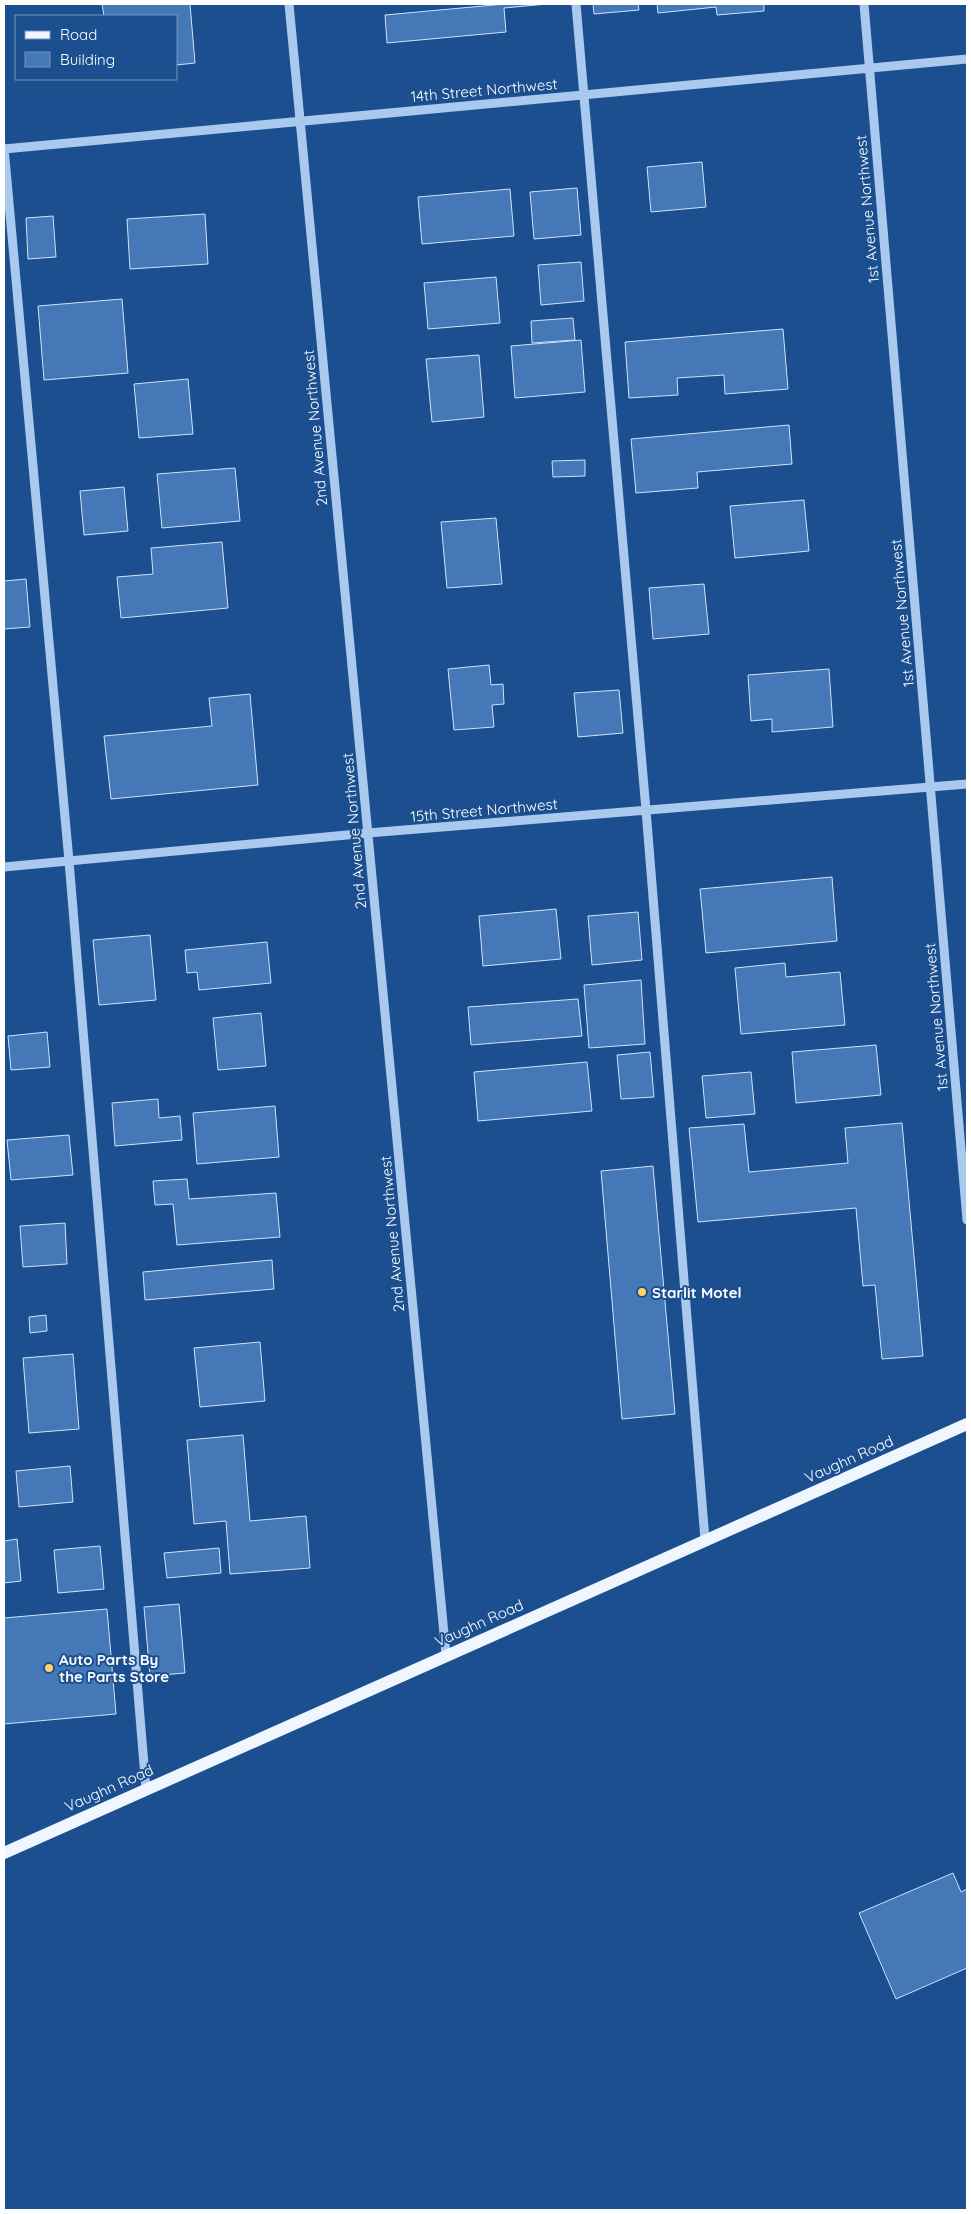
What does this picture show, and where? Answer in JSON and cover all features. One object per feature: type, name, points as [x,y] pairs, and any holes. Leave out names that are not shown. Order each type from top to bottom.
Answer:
[{"type":"main road","name":"Vaughn Road","points":[[4,1853],[967,1424]]},
{"type":"street","name":"2nd Avenue Northwest","points":[[289,4],[446,1655]]},
{"type":"street","points":[[576,4],[646,810],[705,1540]]},
{"type":"street","name":"1st Avenue Northwest","points":[[864,4],[967,1220]]},
{"type":"street","name":"14th Street Northwest","points":[[4,149],[967,59]]},
{"type":"street","points":[[4,149],[68,861],[146,1789]]},
{"type":"street","name":"15th Street Northwest","points":[[4,867],[368,833],[967,784]]},
{"type":"building","points":[[102,4],[190,4],[195,63],[178,65],[178,15],[104,15]]},
{"type":"building","points":[[505,4],[547,4],[504,8],[506,32],[387,43],[385,15]]},
{"type":"building","points":[[593,4],[638,4],[639,10],[594,14]]},
{"type":"building","points":[[657,4],[764,4],[764,11],[717,15],[716,7],[658,13]]},
{"type":"building","points":[[702,162],[706,207],[651,212],[647,167]]},
{"type":"building","points":[[577,188],[581,235],[534,239],[530,192]]},
{"type":"building","points":[[510,189],[514,236],[422,244],[418,197]]},
{"type":"building","points":[[205,214],[208,264],[130,269],[127,219]]},
{"type":"building","points":[[53,216],[56,257],[28,259],[26,218]]},
{"type":"building","points":[[581,262],[584,301],[541,305],[538,265]]},
{"type":"building","points":[[496,277],[500,323],[428,329],[424,283]]},
{"type":"building","points":[[122,299],[128,373],[44,380],[38,306]]},
{"type":"building","points":[[573,318],[575,340],[532,343],[531,321]]},
{"type":"building","points":[[783,329],[788,389],[725,394],[724,375],[677,378],[678,395],[629,398],[625,342]]},
{"type":"building","points":[[581,340],[585,392],[515,398],[511,346]]},
{"type":"building","points":[[479,355],[484,417],[432,422],[426,359]]},
{"type":"building","points":[[188,379],[193,434],[139,438],[134,384]]},
{"type":"building","points":[[789,425],[792,464],[697,472],[698,488],[636,493],[631,439]]},
{"type":"building","points":[[585,460],[585,476],[553,477],[552,461]]},
{"type":"building","points":[[235,468],[240,521],[162,528],[157,474]]},
{"type":"building","points":[[124,487],[128,531],[84,535],[80,491]]},
{"type":"building","points":[[804,500],[809,551],[735,558],[730,506]]},
{"type":"building","points":[[496,518],[502,584],[447,588],[441,522]]},
{"type":"building","points":[[222,542],[228,608],[121,618],[117,577],[153,574],[151,548]]},
{"type":"building","points":[[26,579],[30,627],[4,629],[4,581]]},
{"type":"building","points":[[704,584],[709,634],[653,639],[649,588]]},
{"type":"building","points":[[489,665],[491,685],[503,684],[504,704],[492,705],[494,727],[454,730],[448,669]]},
{"type":"building","points":[[829,669],[833,727],[772,732],[772,719],[751,721],[748,675]]},
{"type":"building","points":[[619,690],[623,733],[578,737],[574,693]]},
{"type":"building","points":[[250,694],[258,785],[111,799],[104,736],[212,726],[209,698]]},
{"type":"building","points":[[832,877],[837,941],[706,953],[700,889]]},
{"type":"building","points":[[556,909],[561,959],[483,966],[479,916]]},
{"type":"building","points":[[638,912],[642,960],[592,965],[588,916]]},
{"type":"building","points":[[150,935],[156,1000],[99,1005],[93,940]]},
{"type":"building","points":[[267,942],[271,983],[199,990],[197,972],[187,973],[185,950]]},
{"type":"building","points":[[785,963],[786,977],[840,972],[845,1025],[741,1034],[735,968]]},
{"type":"building","points":[[641,980],[645,1044],[589,1048],[584,985]]},
{"type":"building","points":[[578,999],[582,1036],[471,1045],[468,1007]]},
{"type":"building","points":[[261,1013],[266,1066],[218,1070],[213,1018]]},
{"type":"building","points":[[47,1032],[50,1067],[11,1070],[8,1036]]},
{"type":"building","points":[[876,1045],[881,1095],[796,1103],[792,1052]]},
{"type":"building","points":[[650,1052],[654,1097],[621,1099],[617,1055]]},
{"type":"building","points":[[587,1062],[592,1111],[478,1121],[474,1072]]},
{"type":"building","points":[[751,1072],[755,1114],[706,1118],[702,1076]]},
{"type":"building","points":[[158,1099],[159,1118],[180,1116],[182,1140],[115,1146],[112,1103]]},
{"type":"building","points":[[275,1106],[279,1157],[197,1164],[193,1113]]},
{"type":"building","points":[[902,1123],[923,1356],[882,1359],[875,1285],[863,1286],[856,1208],[698,1222],[689,1128],[744,1124],[749,1172],[848,1163],[845,1128]]},
{"type":"building","points":[[69,1135],[73,1175],[11,1180],[7,1140]]},
{"type":"building","points":[[653,1166],[675,1414],[622,1419],[601,1171]]},
{"type":"building","points":[[187,1179],[189,1199],[276,1193],[280,1237],[177,1245],[173,1204],[155,1205],[153,1181]]},
{"type":"building","points":[[65,1223],[67,1264],[23,1267],[20,1226]]},
{"type":"building","points":[[272,1260],[274,1289],[145,1300],[143,1272]]},
{"type":"building","points":[[46,1315],[47,1331],[30,1333],[29,1317]]},
{"type":"building","points":[[260,1342],[265,1401],[200,1407],[194,1348]]},
{"type":"building","points":[[73,1354],[79,1429],[29,1433],[23,1358]]},
{"type":"building","points":[[243,1435],[250,1521],[306,1516],[310,1568],[230,1574],[226,1521],[194,1524],[187,1440]]},
{"type":"building","points":[[70,1466],[73,1502],[19,1507],[16,1471]]},
{"type":"building","points":[[17,1539],[21,1581],[4,1583],[4,1541]]},
{"type":"building","points":[[100,1546],[104,1589],[58,1593],[54,1550]]},
{"type":"building","points":[[219,1548],[221,1573],[167,1578],[164,1553]]},
{"type":"building","points":[[179,1604],[185,1673],[150,1676],[144,1607]]},
{"type":"building","points":[[107,1609],[116,1714],[4,1724],[4,1618]]},
{"type":"building","points":[[953,1873],[961,1892],[967,1889],[967,1968],[896,1999],[859,1913]]},
{"type":"place","name":"Starlit Motel","points":[[642,1292]]},
{"type":"place","name":"Auto Parts By the Parts Store","points":[[49,1668]]}]
